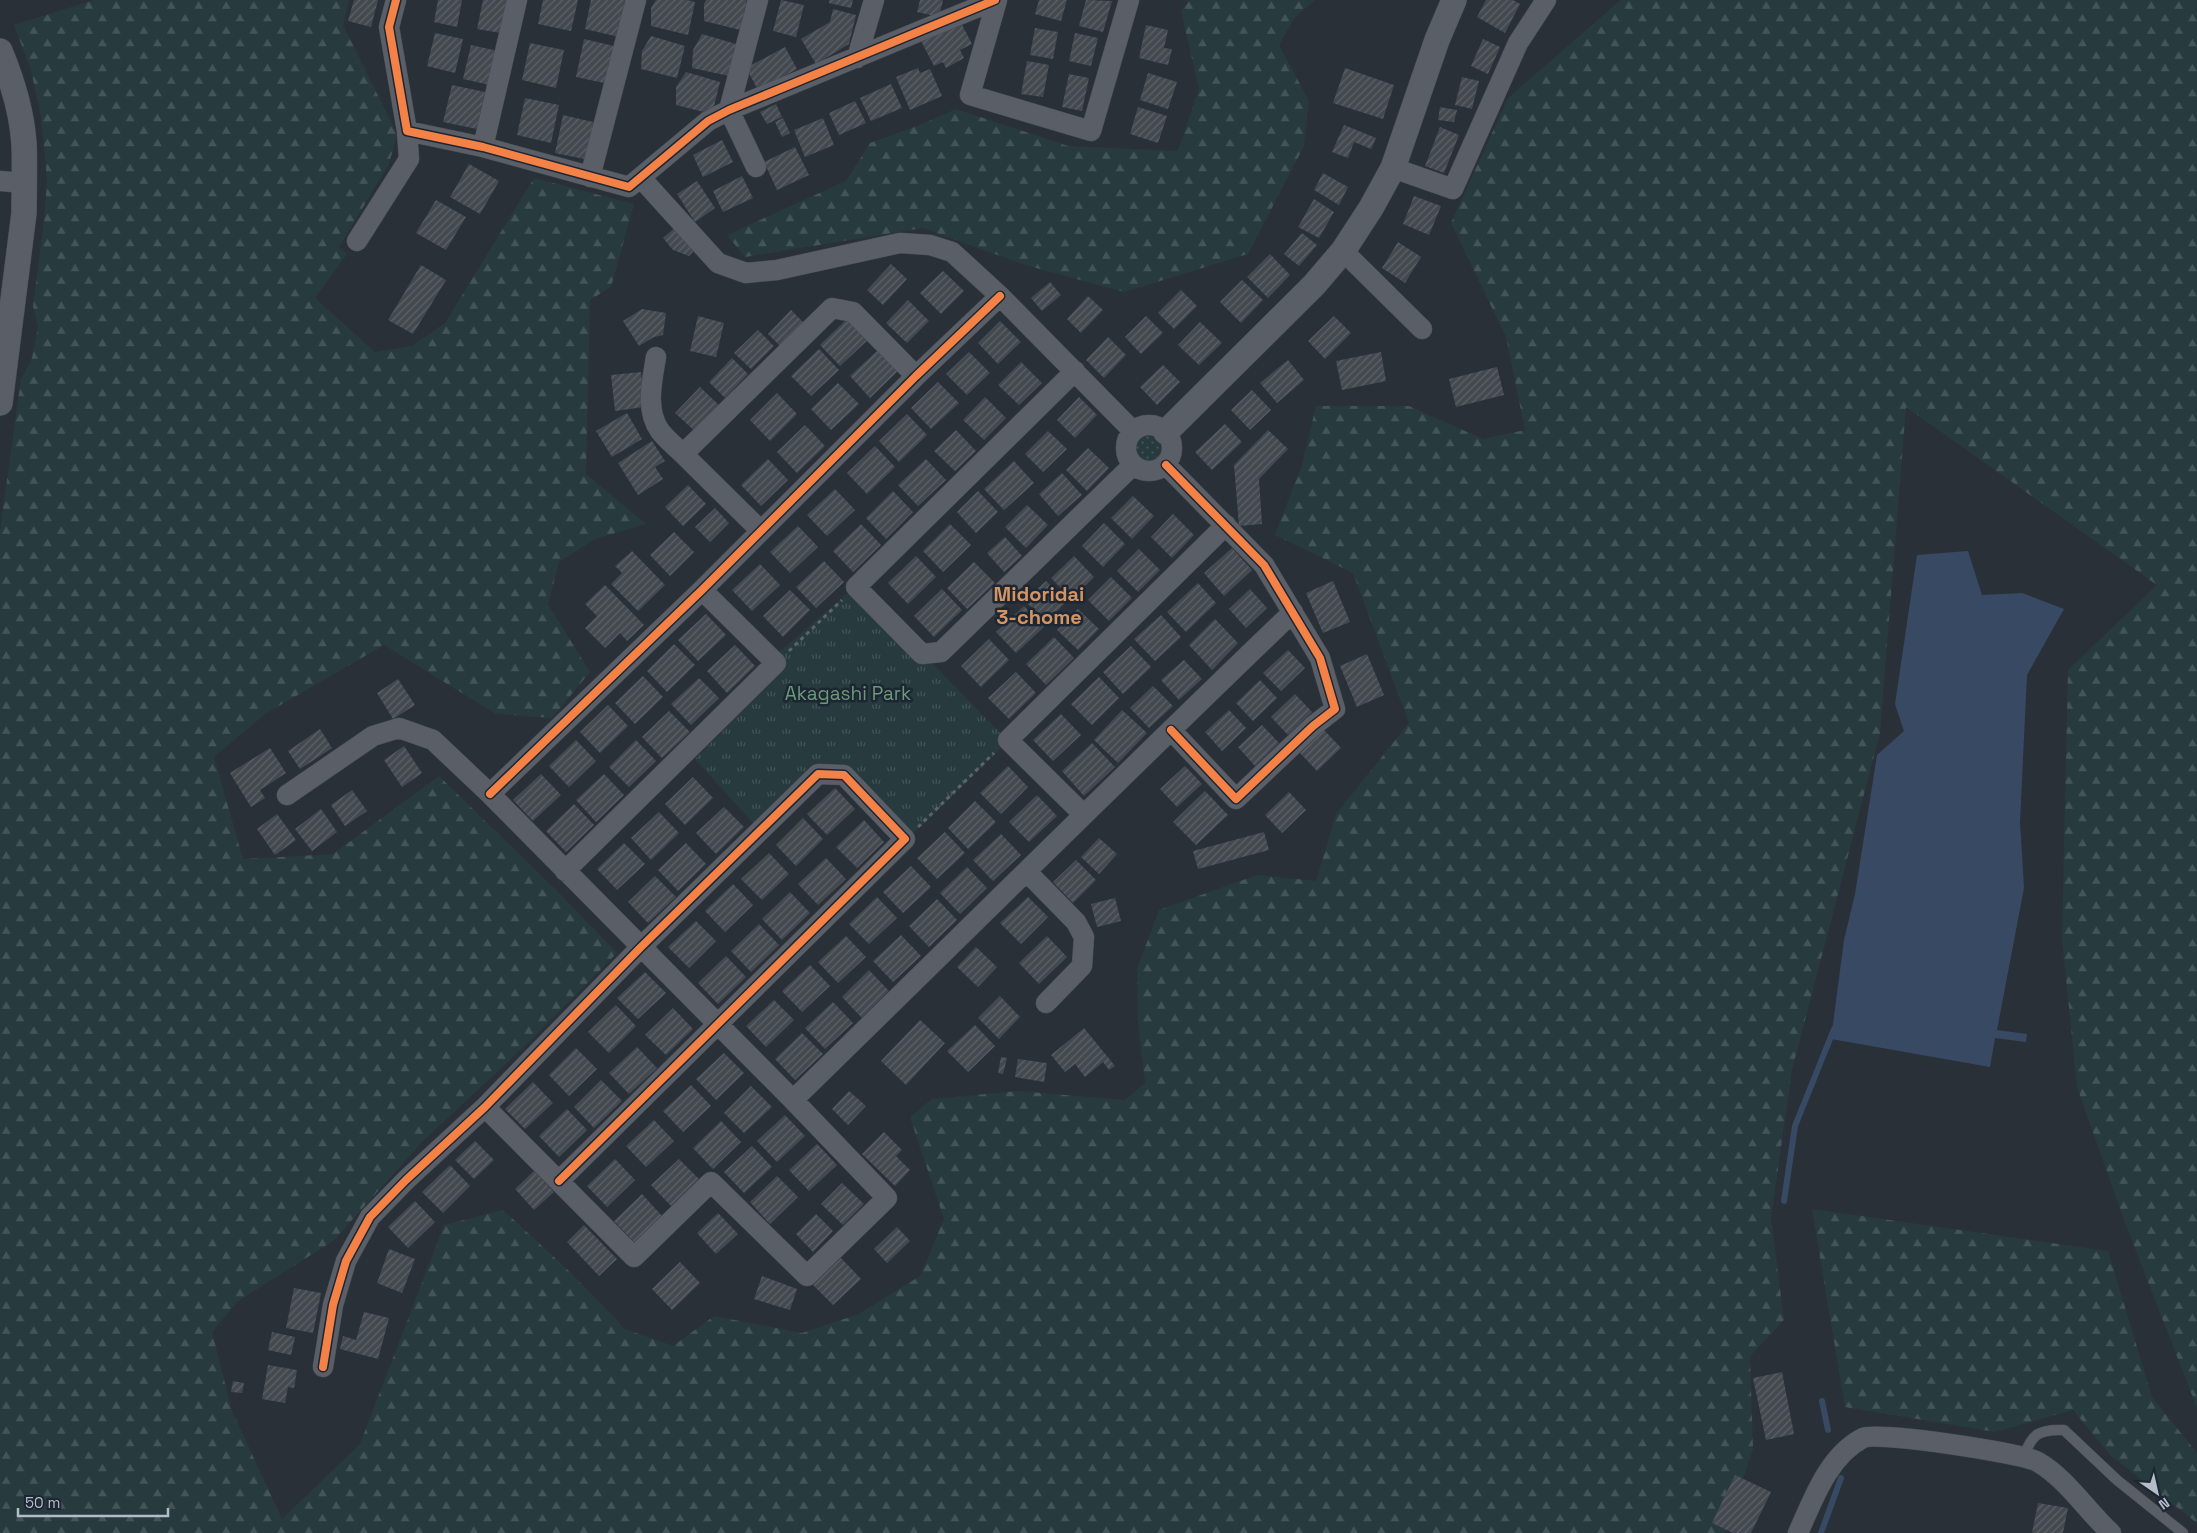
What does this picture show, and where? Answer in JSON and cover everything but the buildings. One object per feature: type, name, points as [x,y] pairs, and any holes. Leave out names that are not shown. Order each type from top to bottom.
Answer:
[{"type":"street","points":[[357,241],[408,159],[408,131],[389,27],[396,0]]},
{"type":"street","points":[[483,147],[517,0]]},
{"type":"street","points":[[590,178],[636,0]]},
{"type":"street","points":[[756,167],[729,110],[758,0]]},
{"type":"street","points":[[857,58],[874,0]]},
{"type":"street","points":[[408,131],[483,147],[590,178],[629,187],[708,121],[729,110],[996,0]]},
{"type":"street","points":[[996,0],[970,95],[1091,131],[1129,0]]},
{"type":"street","points":[[1166,432],[1314,285],[1343,251],[1371,208],[1393,168],[1437,40],[1454,0]]},
{"type":"street","points":[[1393,168],[1453,189],[1518,43],[1546,0]]},
{"type":"street","points":[[0,51],[12,82],[24,143],[12,182],[24,214],[0,403]]},
{"type":"street","points":[[641,178],[718,264],[746,273],[778,270],[900,243],[930,245],[952,252],[1000,296],[1133,431]]},
{"type":"street","points":[[1343,251],[1422,329]]},
{"type":"street","points":[[490,794],[702,590],[916,376],[1000,296]]},
{"type":"street","points":[[683,454],[832,308],[853,312],[916,376]]},
{"type":"street","points":[[656,358],[651,409],[660,430],[760,530]]},
{"type":"street","points":[[1075,371],[856,587],[922,654],[941,652],[1133,465]]},
{"type":"street","points":[[1149,425],[1156,426],[1166,432],[1173,444],[1173,452],[1166,465],[1161,469],[1147,472],[1133,465],[1129,460],[1126,446],[1133,431],[1149,425]]},
{"type":"street","points":[[1166,465],[1264,565],[1320,658],[1336,709],[1313,726],[1236,799],[1171,730]]},
{"type":"street","points":[[1083,814],[1008,740],[1226,525]]},
{"type":"street","points":[[565,871],[776,663],[702,590]]},
{"type":"street","points":[[793,1100],[1027,872],[1083,814],[1293,612]]},
{"type":"street","points":[[287,795],[373,736],[399,728],[433,740],[490,794],[793,1100],[887,1198],[807,1276],[711,1182],[634,1257],[485,1107]]},
{"type":"street","points":[[323,1367],[333,1305],[346,1261],[370,1217],[406,1180],[485,1107],[641,947],[818,774],[844,775],[905,839],[559,1182]]},
{"type":"street","points":[[1027,872],[1076,922],[1084,937],[1082,966],[1046,1003]]},
{"type":"street","points":[[1798,1533],[1816,1492],[1840,1455],[1864,1437],[1884,1436],[1971,1446],[2037,1462],[2062,1481],[2093,1516],[2112,1533]]},
{"type":"lane","points":[[2023,1458],[2030,1440],[2045,1429],[2064,1430],[2117,1480],[2183,1533]]},
{"type":"path","points":[[776,663],[856,587]]},
{"type":"path","points":[[905,839],[1008,740]]},
{"type":"green space","points":[[94,0],[349,0],[343,25],[397,134],[389,164],[339,247],[347,254],[315,298],[375,352],[412,346],[445,323],[534,178],[634,204],[611,287],[590,300],[586,474],[646,524],[595,539],[559,562],[548,604],[590,672],[552,718],[496,714],[384,645],[265,714],[214,757],[243,859],[333,854],[439,776],[558,892],[617,953],[531,1040],[423,1141],[333,1241],[238,1301],[212,1332],[232,1411],[282,1519],[360,1444],[444,1225],[503,1210],[569,1271],[625,1329],[673,1346],[714,1316],[802,1333],[859,1314],[920,1276],[944,1219],[910,1117],[932,1099],[1018,1091],[1125,1100],[1145,1083],[1138,1023],[1137,969],[1159,910],[1257,875],[1316,881],[1336,814],[1409,723],[1353,573],[1275,535],[1302,465],[1316,406],[1409,406],[1483,439],[1525,430],[1506,337],[1451,223],[1508,98],[1621,0],[2197,0],[2197,1408],[2127,1228],[2077,1087],[2062,939],[2068,670],[2157,585],[1906,407],[1880,733],[1792,1070],[1771,1218],[1784,1320],[1750,1356],[1753,1449],[1725,1533],[0,1533],[0,531],[21,379],[32,358],[38,327],[33,306],[44,222],[47,179],[41,117],[31,70],[14,25]]},
{"type":"green space","points":[[1190,0],[1315,0],[1295,17],[1279,45],[1309,101],[1304,146],[1248,254],[1124,292],[1025,265],[923,228],[745,257],[727,235],[846,181],[870,143],[925,123],[956,109],[1068,146],[1178,151],[1199,89],[1181,11]]},
{"type":"green space","points":[[1149,433],[1159,437],[1163,447],[1159,457],[1149,461],[1139,457],[1135,447],[1139,437]]},
{"type":"green space","name":"Akagashi Park","points":[[849,592],[919,663],[933,664],[1002,735],[1002,747],[924,824],[905,839],[909,831],[843,764],[816,765],[754,824],[695,759],[779,674],[777,654]]},
{"type":"green space","points":[[1812,1209],[2108,1251],[2152,1397],[2197,1453],[2197,1523],[2111,1456],[2073,1410],[1995,1432],[1845,1407]]},
{"type":"water","points":[[1968,551],[1982,595],[2022,593],[2064,609],[2027,675],[2020,822],[2024,888],[1997,1030],[2027,1034],[2026,1042],[1995,1038],[1990,1067],[1831,1039],[1844,940],[1855,894],[1877,755],[1904,731],[1895,704],[1917,555]]},
{"type":"waterway","points":[[1784,1201],[1795,1126],[1834,1029]]},
{"type":"waterway","points":[[1822,1401],[1828,1430]]},
{"type":"waterway","points":[[1821,1533],[1841,1478]]},
{"type":"cycle path","points":[[396,0],[389,27],[407,131],[483,147],[629,187],[708,121],[729,110],[995,0]]},
{"type":"cycle path","points":[[490,794],[702,590],[916,376],[1000,296]]},
{"type":"cycle path","points":[[1166,465],[1264,565],[1320,658],[1335,709],[1313,726],[1236,799],[1171,730]]},
{"type":"cycle path","points":[[323,1367],[333,1305],[346,1261],[370,1217],[406,1180],[485,1107],[641,947],[818,774],[844,775],[905,839],[559,1181]]},
{"type":"district","name":"Midoridai 3-chome","points":[[1039,606]]}]
